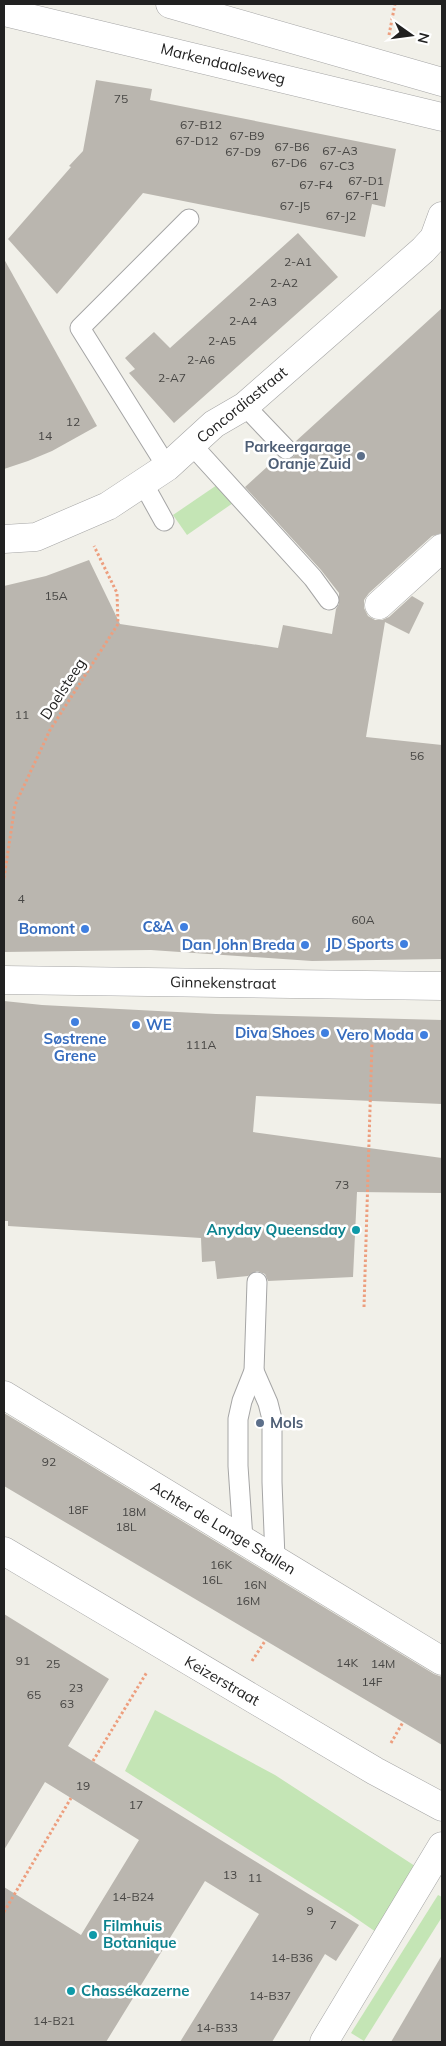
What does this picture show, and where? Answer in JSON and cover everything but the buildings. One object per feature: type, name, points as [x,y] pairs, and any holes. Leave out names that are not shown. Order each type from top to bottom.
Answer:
[{"type":"street","points":[[170,4],[442,82]]},
{"type":"street","name":"Markendaalseweg","points":[[4,12],[442,117]]},
{"type":"street","name":"Concordiastraat","points":[[4,540],[36,537],[80,519],[108,506],[167,467],[214,424],[245,406],[423,250],[434,238],[442,216]]},
{"type":"street","points":[[379,605],[442,548]]},
{"type":"street","name":"Ginnekenstraat","points":[[4,980],[442,986]]},
{"type":"street","name":"Achter de Lange Stallen","points":[[4,1395],[442,1661]]},
{"type":"street","name":"Keizerstraat","points":[[4,1551],[367,1766],[442,1807]]},
{"type":"street","points":[[324,2042],[442,1846]]},
{"type":"lane","points":[[167,467],[80,328],[119,286],[189,219]]},
{"type":"lane","points":[[245,406],[286,449]]},
{"type":"lane","points":[[192,444],[313,578],[329,600]]},
{"type":"lane","points":[[143,483],[164,520]]},
{"type":"lane","points":[[242,1539],[238,1466],[238,1419],[242,1401],[254,1372],[257,1282]]},
{"type":"lane","points":[[254,1372],[268,1403],[272,1419],[275,1558]]},
{"type":"path","name":"Doelsteeg","points":[[4,878],[15,805],[50,730],[118,624],[117,593],[80,519]]},
{"type":"path","points":[[364,1307],[372,1043]]},
{"type":"path","points":[[93,1761],[163,1646]]},
{"type":"path","points":[[4,1912],[71,1798]]},
{"type":"green space","points":[[217,485],[233,503],[187,535],[173,515]]},
{"type":"green space","points":[[155,1710],[275,1775],[415,1866],[376,1932],[125,1771]]},
{"type":"green space","points":[[438,1895],[442,1897],[442,1917],[364,2041],[351,2033]]},
{"type":"place","name":"Parkeergarage Oranje Zuid","points":[[361,456]]},
{"type":"place","name":"C&A","points":[[184,927]]},
{"type":"place","name":"Bomont","points":[[85,929]]},
{"type":"place","name":"JD Sports","points":[[404,944]]},
{"type":"place","name":"Dan John Breda","points":[[305,945]]},
{"type":"place","name":"Søstrene Grene","points":[[75,1022]]},
{"type":"place","name":"WE","points":[[136,1025]]},
{"type":"place","name":"Diva Shoes","points":[[325,1033]]},
{"type":"place","name":"Vero Moda","points":[[424,1035]]},
{"type":"place","name":"Anyday Queensday","points":[[356,1230]]},
{"type":"place","name":"Mols","points":[[260,1423]]},
{"type":"place","name":"Filmhuis Botanique","points":[[93,1935]]},
{"type":"place","name":"Chassékazerne","points":[[71,1991]]}]
